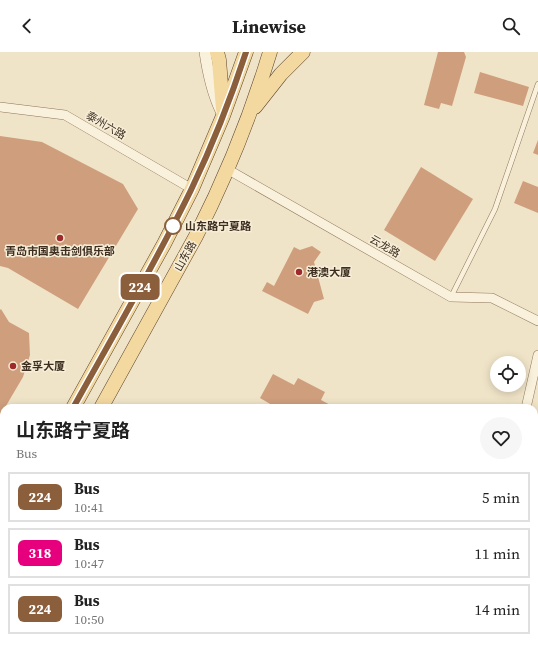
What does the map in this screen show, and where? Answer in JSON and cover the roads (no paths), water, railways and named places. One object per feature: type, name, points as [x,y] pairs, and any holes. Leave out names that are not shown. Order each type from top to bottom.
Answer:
[{"type":"main road","points":[[218,52],[223,116]]},
{"type":"main road","points":[[75,404],[164,244],[192,189],[223,116],[246,52]]},
{"type":"main road","name":"山东路","points":[[104,404],[210,208],[249,113],[270,52]]},
{"type":"main road","points":[[249,113],[281,74],[303,52]]},
{"type":"street","points":[[205,52],[208,73],[216,101],[223,116]]},
{"type":"street","name":"泰州六路","points":[[0,107],[65,115],[192,189]]},
{"type":"street","name":"云龙路","points":[[227,169],[451,297],[492,298],[538,321]]},
{"type":"street","points":[[527,404],[538,355]]},
{"type":"lane","points":[[451,297],[495,209],[538,84]]},
{"type":"place","name":"山东路宁夏路","points":[[173,226]]},
{"type":"place","name":"青岛市国奥击剑俱乐部","points":[[60,238]]},
{"type":"place","name":"港澳大厦","points":[[299,272]]},
{"type":"place","name":"金孚大厦","points":[[13,366]]}]
